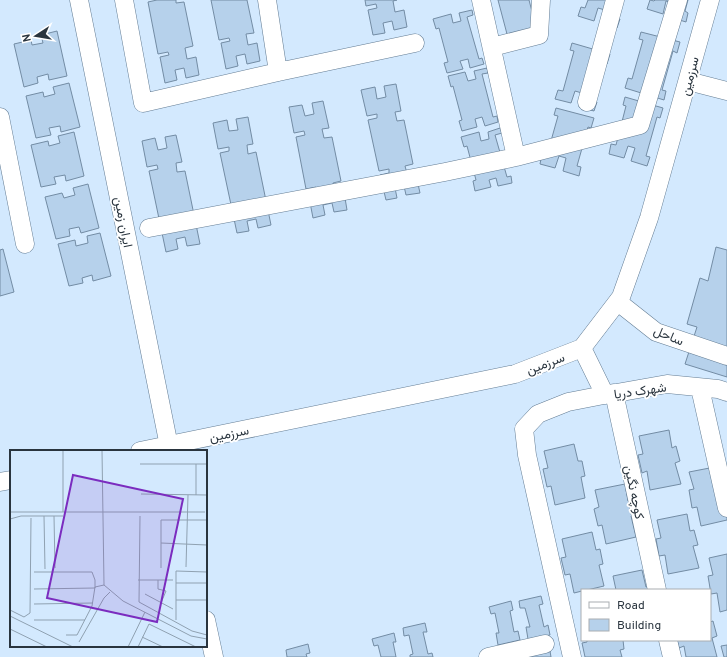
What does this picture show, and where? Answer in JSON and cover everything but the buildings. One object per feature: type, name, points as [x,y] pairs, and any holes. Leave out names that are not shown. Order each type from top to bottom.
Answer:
[{"type":"street","name":"ایران زمین","points":[[79,0],[169,448]]},
{"type":"street","points":[[124,0],[144,103],[278,72],[415,43]]},
{"type":"street","points":[[267,0],[278,72]]},
{"type":"street","points":[[481,0],[516,157]]},
{"type":"street","points":[[492,47],[539,34],[541,0]]},
{"type":"street","points":[[149,228],[445,172],[516,157],[640,125],[678,0]]},
{"type":"street","name":"سرزمین","points":[[150,450],[169,448],[287,421],[515,374],[582,348],[621,297],[649,218],[710,0]]},
{"type":"street","points":[[587,102],[611,1]]},
{"type":"street","points":[[688,81],[727,91]]},
{"type":"street","points":[[0,117],[25,244]]},
{"type":"street","name":"ساحل","points":[[618,302],[656,332],[727,356]]},
{"type":"street","name":"شهرک دریا","points":[[582,348],[605,395],[667,384],[718,389],[727,392]]},
{"type":"street","points":[[700,388],[727,508]]},
{"type":"street","points":[[572,657],[527,454],[524,429],[538,414],[568,402],[614,393]]},
{"type":"street","name":"کوچه نگین","points":[[614,393],[657,589]]},
{"type":"street","points":[[0,482],[10,480]]},
{"type":"street","points":[[207,625],[214,657]]},
{"type":"street","points":[[668,641],[672,657]]},
{"type":"street","points":[[488,657],[544,644]]}]
